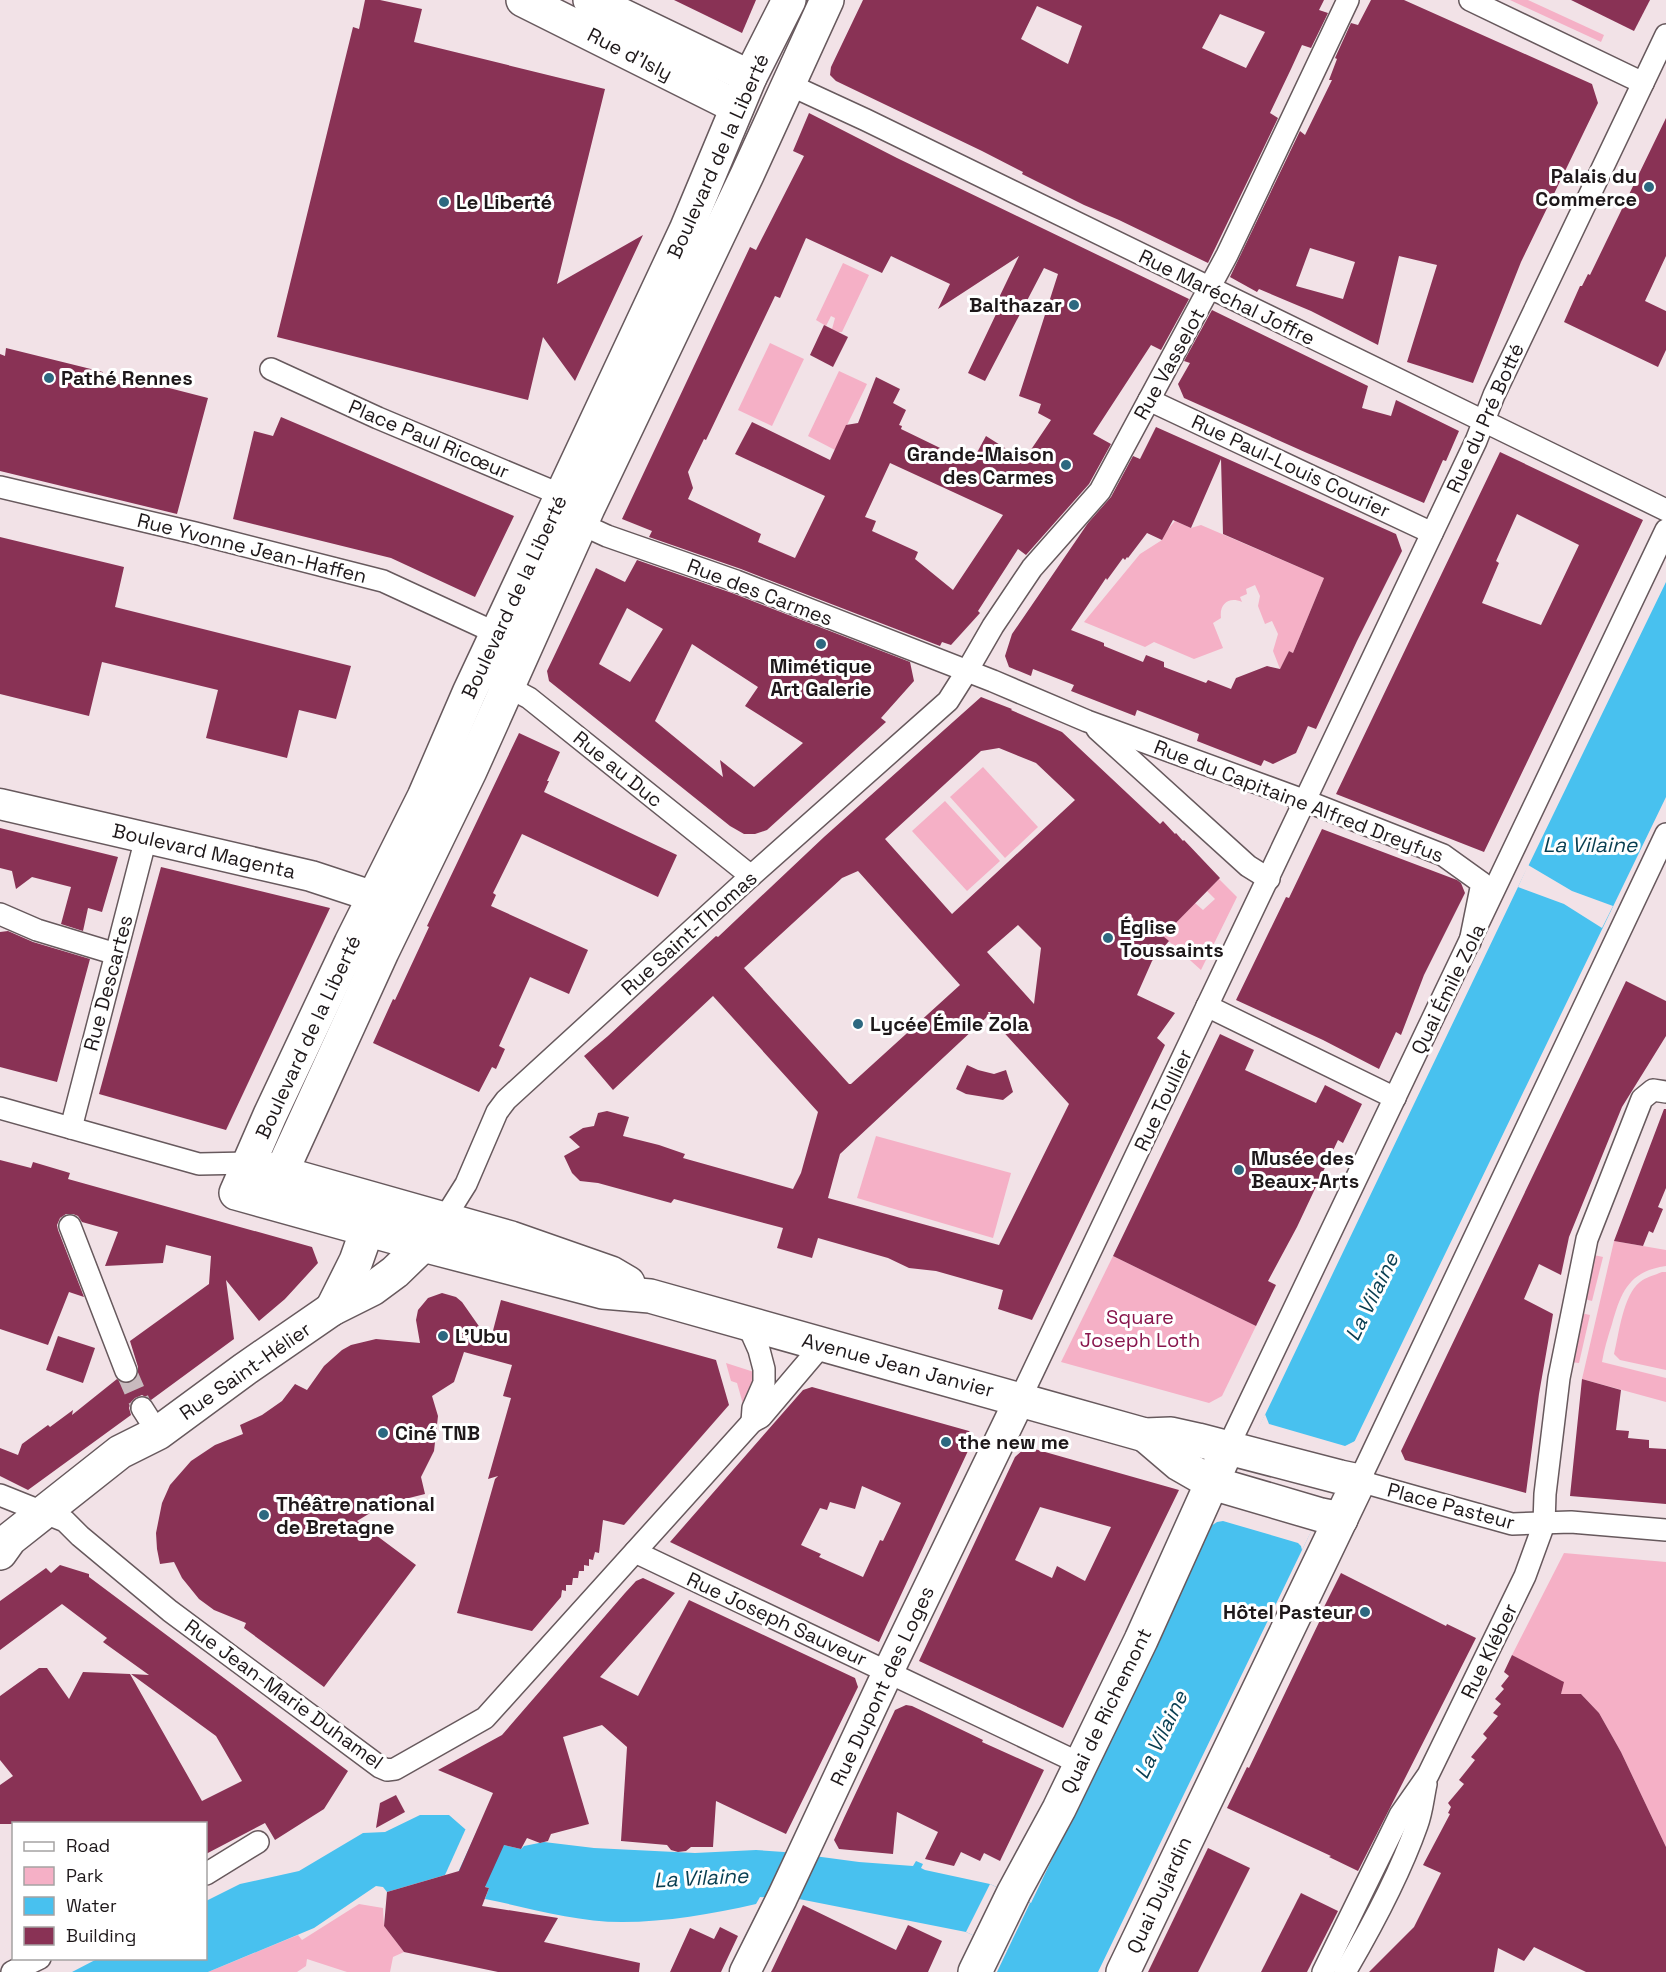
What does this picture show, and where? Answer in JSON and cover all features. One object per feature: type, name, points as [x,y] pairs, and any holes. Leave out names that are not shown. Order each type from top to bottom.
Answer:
[{"type":"main road","name":"Rue d'Isly","points":[[523,0],[736,107]]},
{"type":"main road","name":"Rue d'Isly","points":[[590,0],[750,77]]},
{"type":"main road","name":"Boulevard de la Liberté","points":[[281,1173],[508,688],[571,510],[736,107],[789,0]]},
{"type":"main road","name":"Boulevard de la Liberté","points":[[236,1193],[374,896],[424,797],[496,633],[571,510],[698,276],[760,148],[827,0]]},
{"type":"main road","points":[[698,276],[732,168],[745,140],[757,103],[750,77]]},
{"type":"main road","name":"Avenue Jean Janvier","points":[[249,1163],[511,1238],[611,1273],[650,1296]]},
{"type":"main road","name":"Avenue Jean Janvier","points":[[236,1193],[603,1292],[650,1296],[1145,1434],[1171,1434],[1350,1479]]},
{"type":"main road","points":[[333,1309],[356,1261],[367,1230],[392,1216],[411,1209]]},
{"type":"main road","points":[[423,1245],[444,1219]]},
{"type":"main road","name":"Rue Saint-Hélier","points":[[0,1568],[22,1556],[53,1517],[150,1421],[245,1369],[333,1309],[372,1289],[395,1272],[423,1245]]},
{"type":"main road","name":"Avenue Jean Janvier","points":[[1145,1434],[1179,1464],[1220,1485],[1331,1517]]},
{"type":"main road","name":"Quai de Richemont","points":[[975,1972],[1014,1892],[1059,1809],[1237,1449]]},
{"type":"main road","name":"Quai Dujardin","points":[[1123,1972],[1196,1818],[1350,1479]]},
{"type":"main road","name":"Rue Saint-Hélier","points":[[0,1553],[10,1539],[53,1517]]},
{"type":"street","name":"Rue Vasselot","points":[[967,672],[993,626],[1032,568],[1100,491],[1210,289],[1348,0]]},
{"type":"street","points":[[1470,0],[1643,83]]},
{"type":"street","name":"Rue du Pré Botté","points":[[1306,801],[1476,441],[1494,395],[1666,35]]},
{"type":"street","name":"Rue Maréchal Joffre","points":[[788,84],[1666,510]]},
{"type":"street","name":"Place Paul Ricœur","points":[[270,369],[571,510]]},
{"type":"street","name":"Rue Paul-Louis Courier","points":[[1149,400],[1432,533]]},
{"type":"street","name":"Rue Yvonne Jean-Haffen","points":[[0,487],[195,533],[383,581],[496,633]]},
{"type":"street","name":"Rue des Carmes","points":[[571,510],[607,536],[736,581],[967,672]]},
{"type":"street","name":"Quai Émile Zola","points":[[1237,1449],[1395,1098],[1666,530]]},
{"type":"street","name":"Rue au Duc","points":[[479,671],[530,698],[751,876]]},
{"type":"street","name":"Rue du Capitaine Alfred Dreyfus","points":[[967,672],[1087,721],[1306,801],[1443,855],[1482,883],[1470,942]]},
{"type":"street","name":"Rue Saint-Thomas","points":[[444,1219],[466,1184],[498,1112],[506,1100],[751,876],[948,701],[967,672]]},
{"type":"street","name":"Rue du Capitaine Alfred Dreyfus","points":[[1087,721],[1248,866],[1269,879]]},
{"type":"street","name":"Rue Toullier","points":[[1020,1400],[1306,801]]},
{"type":"street","name":"Boulevard Magenta","points":[[0,804],[311,876],[405,907]]},
{"type":"street","points":[[1350,1479],[1666,834]]},
{"type":"street","name":"Rue Descartes","points":[[70,1128],[146,838]]},
{"type":"street","points":[[0,914],[37,930],[116,954]]},
{"type":"street","points":[[1208,1006],[1395,1098]]},
{"type":"street","name":"Rue Kléber","points":[[1323,1972],[1400,1815],[1428,1775],[1536,1550],[1544,1524],[1545,1494],[1559,1378],[1587,1239],[1642,1099],[1660,1091]]},
{"type":"street","name":"Avenue Jean Janvier","points":[[0,1108],[199,1164],[249,1163]]},
{"type":"street","name":"Avenue Jean Janvier","points":[[199,1164],[236,1193]]},
{"type":"street","points":[[70,1226],[126,1371]]},
{"type":"street","name":"Rue Jean-Marie Duhamel","points":[[747,1323],[759,1350],[764,1369],[764,1383],[753,1408],[752,1422]]},
{"type":"street","name":"Rue Jean-Marie Duhamel","points":[[0,1495],[53,1517],[80,1536],[170,1611],[380,1767],[387,1770],[395,1769],[485,1718],[752,1422],[761,1417],[822,1345]]},
{"type":"street","name":"Rue Dupont des Loges","points":[[745,1972],[1020,1400]]},
{"type":"street","name":"Place Pasteur","points":[[1350,1479],[1512,1524],[1571,1522],[1666,1530]]},
{"type":"street","name":"Rue Joseph Sauveur","points":[[635,1552],[1081,1764]]},
{"type":"street","name":"Rue Kléber","points":[[1345,1972],[1369,1930],[1418,1824],[1428,1775]]},
{"type":"street","points":[[207,1873],[258,1842]]},
{"type":"street","points":[[12,1972],[38,1960]]},
{"type":"green space","points":[[1510,0],[1528,0],[1604,35],[1601,42]]},
{"type":"green space","points":[[843,263],[869,275],[842,332],[838,332],[832,329],[835,318],[831,316],[826,326],[816,320]]},
{"type":"green space","points":[[770,343],[804,359],[772,426],[738,410]]},
{"type":"green space","points":[[839,371],[867,384],[835,450],[808,436]]},
{"type":"green space","points":[[1175,521],[1191,528],[1201,525],[1324,578],[1293,653],[1289,651],[1280,669],[1273,651],[1278,634],[1272,621],[1265,624],[1258,606],[1260,596],[1255,585],[1246,589],[1247,594],[1240,597],[1242,602],[1233,600],[1226,602],[1223,605],[1221,618],[1213,623],[1223,648],[1194,659],[1154,642],[1145,647],[1084,622],[1140,554],[1162,540]]},
{"type":"green space","points":[[983,767],[1038,827],[1005,858],[950,797]]},
{"type":"green space","points":[[945,801],[1000,861],[967,891],[912,831]]},
{"type":"green space","points":[[1219,879],[1237,897],[1201,970],[1163,936],[1195,903],[1203,910],[1215,899],[1207,891]]},
{"type":"green space","points":[[876,1136],[1011,1173],[993,1238],[857,1198]]},
{"type":"green space","points":[[1614,1241],[1666,1250],[1666,1266],[1643,1273],[1628,1285],[1615,1313],[1602,1362],[1666,1378],[1666,1402],[1582,1379]]},
{"type":"green space","points":[[1594,1255],[1603,1257],[1592,1301],[1584,1299]]},
{"type":"green space","name":"Square Joseph Loth","points":[[1113,1256],[1256,1326],[1222,1396],[1209,1403],[1061,1362]]},
{"type":"green space","points":[[1666,1272],[1666,1370],[1620,1360],[1614,1354],[1622,1315],[1629,1296],[1640,1282]]},
{"type":"green space","points":[[1581,1313],[1590,1315],[1579,1363],[1570,1362]]},
{"type":"green space","points":[[726,1363],[754,1372],[752,1389],[743,1404],[737,1383],[731,1381]]},
{"type":"green space","points":[[1564,1553],[1666,1562],[1666,1847],[1621,1752],[1599,1713],[1581,1694],[1561,1694],[1563,1681],[1547,1675],[1512,1655]]},
{"type":"green space","points":[[359,1904],[383,1908],[384,1926],[404,1952],[393,1957],[390,1972],[347,1972],[307,1959],[306,1966],[297,1972],[208,1972],[298,1935],[302,1940]]},
{"type":"water","name":"La Vilaine","points":[[1666,582],[1666,797],[1098,1972],[997,1972],[1007,1951],[966,1932],[799,1899],[760,1897],[756,1904],[689,1917],[639,1922],[605,1921],[570,1917],[485,1899],[489,1888],[445,1875],[387,1892],[383,1887],[376,1886],[314,1928],[208,1972],[72,1972],[95,1960],[207,1960],[207,1900],[240,1884],[299,1871],[363,1833],[385,1832],[420,1815],[449,1815],[465,1829],[504,1845],[521,1849],[524,1846],[544,1842],[594,1848],[695,1853],[756,1850],[913,1866],[916,1861],[923,1864],[921,1868],[925,1870],[990,1884],[1031,1903]]},
{"type":"pier","points":[[1528,865],[1572,891],[1613,906],[1602,928],[1564,904],[1518,887]]},
{"type":"pier","points":[[1265,1414],[1269,1424],[1345,1446],[1357,1440],[1302,1550],[1298,1543],[1223,1521],[1211,1526]]},
{"type":"pier","points":[[467,1826],[477,1831],[455,1879],[445,1875]]},
{"type":"pier","points":[[990,1884],[1030,1903],[1007,1951],[966,1932]]},
{"type":"building","name":"Le Liberté","points":[[365,0],[380,0],[422,9],[414,42],[605,89],[557,284],[643,235],[575,381],[543,337],[528,400],[277,337],[353,27],[359,29]]},
{"type":"building","points":[[674,0],[756,0],[742,33]]},
{"type":"building","points":[[863,0],[1324,0],[1319,10],[1328,13],[1311,48],[1302,45],[1270,113],[1278,118],[1208,263],[1084,205],[982,151],[836,81],[830,75],[831,67]],"holes":[[[1037,6],[1082,26],[1068,64],[1021,39]],[[1220,14],[1265,32],[1246,68],[1202,48]]]},
{"type":"building","points":[[1371,0],[1404,0],[1592,84],[1598,103],[1521,262],[1473,383],[1407,362],[1437,265],[1399,256],[1378,345],[1311,311],[1259,289],[1257,292],[1230,277],[1300,131],[1305,135],[1332,80],[1329,80],[1337,59],[1335,58],[1351,23],[1358,25]],"holes":[[[1310,248],[1355,262],[1343,299],[1296,286]]]},
{"type":"building","points":[[1571,0],[1650,0],[1634,31]]},
{"type":"building","points":[[809,113],[1189,299],[1161,350],[1151,345],[1093,434],[1111,444],[1089,484],[1026,555],[1018,549],[978,611],[980,613],[951,645],[942,642],[940,646],[741,569],[649,537],[652,531],[622,519],[750,247],[756,250],[804,156],[793,151]],"holes":[[[806,238],[882,273],[891,256],[950,284],[938,309],[1019,256],[994,308],[998,310],[968,373],[985,381],[1044,268],[1058,274],[1019,396],[1041,404],[1038,413],[1051,420],[1024,460],[986,436],[973,460],[969,462],[901,429],[902,426],[899,425],[906,410],[893,403],[900,389],[876,377],[858,423],[846,425],[830,460],[752,422],[735,454],[825,496],[795,558],[758,542],[761,534],[688,499],[693,488],[688,472],[704,439],[706,440],[775,296],[780,298]],[[890,463],[1003,515],[953,590],[915,559],[918,552],[872,531],[876,521],[865,517]]]},
{"type":"building","name":"Palais du Commerce","points":[[1666,118],[1666,256],[1645,301],[1666,311],[1666,350],[1658,367],[1564,322],[1580,286],[1588,274],[1590,275]]},
{"type":"building","points":[[1212,310],[1368,386],[1362,408],[1391,416],[1396,400],[1459,431],[1424,503],[1184,398],[1178,384],[1190,363],[1184,361]]},
{"type":"building","points":[[824,325],[848,337],[833,367],[810,355]]},
{"type":"building","points":[[6,348],[103,372],[101,380],[135,388],[138,380],[208,398],[177,514],[0,471],[0,354],[5,356]]},
{"type":"building","points":[[281,417],[514,516],[475,597],[391,558],[233,519],[254,431],[273,436]]},
{"type":"building","points":[[1156,427],[1396,534],[1402,551],[1316,729],[1308,726],[1296,753],[1273,764],[1264,760],[1261,766],[1197,741],[1199,734],[1137,710],[1135,716],[1071,691],[1074,685],[1033,669],[1031,676],[1009,667],[1005,656],[1012,634],[1088,523],[1111,497],[1133,456],[1140,459]],"holes":[[[1221,459],[1223,534],[1324,578],[1293,653],[1289,651],[1280,669],[1267,666],[1236,678],[1231,689],[1208,680],[1206,683],[1164,667],[1164,662],[1146,655],[1143,662],[1071,630],[1106,578],[1107,580],[1123,558],[1125,560],[1128,558],[1147,533],[1162,540],[1173,520],[1191,528]]]},
{"type":"building","points":[[1500,452],[1643,520],[1484,852],[1336,794]],"holes":[[[1517,514],[1579,545],[1541,625],[1482,603],[1499,563],[1496,561]]]},
{"type":"building","points":[[0,537],[124,567],[115,607],[351,666],[336,719],[299,710],[287,758],[206,738],[218,690],[102,662],[89,716],[0,694]]},
{"type":"building","points":[[637,560],[732,593],[910,662],[914,681],[881,718],[886,722],[767,830],[755,834],[744,834],[730,826],[549,681],[547,671],[596,568],[625,582]],"holes":[[[627,608],[663,629],[630,682],[599,664]],[[692,644],[758,687],[745,706],[803,743],[754,787],[720,760],[723,777],[655,721]]]},
{"type":"building","points":[[981,697],[1062,732],[1160,824],[1163,821],[1184,840],[1220,878],[1163,936],[1169,941],[1152,961],[1137,995],[1175,1013],[1157,1038],[1165,1045],[1032,1320],[998,1309],[1003,1290],[936,1271],[909,1268],[888,1258],[818,1238],[812,1258],[777,1248],[783,1228],[674,1199],[671,1203],[598,1183],[580,1181],[572,1173],[564,1156],[580,1147],[569,1137],[583,1128],[594,1126],[598,1113],[607,1111],[629,1117],[623,1136],[685,1154],[683,1158],[793,1189],[801,1173],[818,1112],[713,996],[613,1090],[584,1056],[716,936],[718,937],[824,837]],"holes":[[[999,748],[1036,763],[1075,800],[952,914],[885,839],[981,751]],[[858,871],[960,985],[851,1084],[744,968],[842,878]],[[1018,925],[1041,948],[1034,1004],[987,952]],[[988,1012],[991,1012],[989,1016],[1069,1104],[999,1245],[828,1198],[840,1154],[989,1015]]]},
{"type":"building","points":[[519,733],[560,752],[544,792],[677,855],[658,897],[522,834],[493,893],[496,895],[491,906],[588,950],[569,994],[530,977],[499,1046],[505,1049],[496,1069],[492,1067],[479,1092],[373,1043]]},
{"type":"building","points":[[0,828],[118,857],[102,912],[88,908],[83,931],[61,924],[71,887],[32,877],[16,889],[12,871],[0,868]]},
{"type":"building","points":[[1322,829],[1457,880],[1461,883],[1465,893],[1424,975],[1401,1035],[1396,1032],[1379,1069],[1236,1000]]},
{"type":"building","points":[[161,867],[330,908],[226,1130],[99,1094]]},
{"type":"building","points":[[8,931],[33,942],[90,959],[57,1082],[0,1067],[0,932]]},
{"type":"building","points":[[1626,981],[1666,1001],[1666,1036],[1622,1107],[1569,1237],[1561,1275],[1539,1264],[1524,1299],[1553,1314],[1539,1394],[1526,1493],[1405,1460],[1401,1451]]},
{"type":"building","name":"Musée des Beaux-Arts","points":[[1220,1034],[1254,1050],[1245,1070],[1316,1103],[1325,1085],[1362,1104],[1343,1143],[1338,1140],[1297,1227],[1268,1281],[1276,1285],[1256,1326],[1113,1256]]},
{"type":"building","points":[[967,1065],[994,1074],[1006,1070],[1013,1092],[1003,1100],[966,1094],[956,1089]]},
{"type":"building","points":[[1664,1109],[1666,1109],[1666,1188],[1658,1207],[1663,1209],[1653,1233],[1649,1231],[1643,1246],[1614,1241]]},
{"type":"building","points":[[0,1160],[31,1168],[33,1162],[70,1173],[68,1179],[312,1247],[318,1263],[285,1299],[259,1321],[226,1280],[234,1339],[151,1400],[142,1395],[135,1398],[129,1408],[131,1415],[28,1490],[0,1476],[0,1448],[18,1455],[22,1444],[73,1410],[72,1415],[117,1379],[125,1384],[131,1383],[138,1374],[138,1367],[130,1341],[209,1284],[211,1256],[166,1245],[163,1263],[105,1266],[118,1232],[82,1222],[78,1216],[66,1214],[60,1218],[57,1225],[58,1230],[84,1297],[69,1292],[48,1345],[0,1329]]},
{"type":"building","points":[[442,1293],[456,1297],[462,1302],[490,1342],[501,1300],[716,1360],[729,1405],[624,1525],[603,1520],[599,1553],[595,1552],[593,1560],[589,1559],[589,1566],[584,1565],[584,1571],[579,1571],[578,1578],[573,1578],[572,1585],[566,1585],[566,1591],[562,1590],[561,1597],[532,1631],[457,1613],[495,1479],[498,1476],[488,1479],[511,1398],[503,1396],[512,1365],[464,1352],[454,1382],[432,1396],[438,1416],[434,1451],[421,1477],[425,1494],[385,1504],[357,1521],[416,1565],[324,1687],[244,1628],[246,1623],[214,1610],[199,1599],[182,1578],[174,1562],[160,1564],[156,1533],[162,1503],[170,1485],[191,1461],[215,1445],[243,1434],[240,1425],[262,1415],[282,1401],[295,1384],[307,1390],[324,1366],[342,1350],[351,1345],[376,1339],[420,1343],[416,1320],[418,1310],[428,1298]]},
{"type":"building","points":[[58,1336],[95,1348],[83,1383],[46,1370]]},
{"type":"building","points":[[1582,1379],[1621,1390],[1616,1430],[1629,1431],[1628,1438],[1649,1440],[1649,1448],[1666,1449],[1666,1504],[1570,1496]]},
{"type":"building","points":[[812,1387],[969,1431],[974,1438],[879,1642],[670,1542],[803,1390]],"holes":[[[862,1486],[901,1503],[863,1577],[819,1557],[821,1554],[801,1545],[820,1508],[827,1510],[830,1502],[855,1509]]]},
{"type":"building","points":[[1031,1448],[1179,1490],[1063,1728],[919,1661],[1015,1457],[1024,1449]],"holes":[[[1040,1507],[1111,1527],[1085,1581],[1057,1566],[1052,1578],[1015,1560]]]},
{"type":"building","points":[[60,1565],[89,1574],[89,1577],[348,1771],[324,1809],[275,1840],[265,1823],[207,1853],[207,1822],[12,1822],[12,1824],[0,1824],[0,1785],[13,1776],[0,1760],[0,1696],[39,1668],[47,1668],[69,1699],[83,1672],[130,1674],[202,1801],[242,1781],[216,1736],[131,1674],[149,1675],[103,1642],[107,1638],[62,1604],[0,1650],[0,1601],[46,1568],[51,1573]]},
{"type":"building","points":[[1341,1573],[1446,1626],[1447,1624],[1476,1638],[1358,1871],[1329,1857],[1331,1856],[1227,1808],[1247,1767],[1249,1768]]},
{"type":"building","points":[[643,1578],[675,1593],[600,1677],[638,1696],[689,1600],[855,1678],[858,1687],[786,1834],[716,1801],[713,1847],[691,1847],[686,1851],[678,1852],[671,1850],[667,1845],[621,1841],[627,1747],[602,1725],[563,1737],[589,1824],[551,1834],[548,1841],[540,1843],[527,1838],[521,1849],[504,1845],[485,1887],[489,1888],[482,1906],[558,1918],[544,1942],[640,1963],[639,1972],[498,1972],[404,1952],[384,1926],[387,1892],[459,1871],[493,1793],[438,1770],[502,1735],[625,1593],[636,1581]]},
{"type":"building","points":[[1512,1655],[1564,1682],[1561,1694],[1581,1694],[1599,1713],[1621,1752],[1666,1847],[1666,1972],[1586,1972],[1534,1947],[1524,1961],[1498,1948],[1494,1972],[1369,1972],[1414,1927],[1441,1873],[1423,1865],[1450,1814],[1448,1813],[1451,1807],[1448,1803],[1464,1784],[1459,1780],[1475,1760],[1471,1757],[1487,1738],[1483,1734],[1498,1716],[1493,1713],[1501,1704],[1495,1699],[1504,1689],[1501,1686],[1509,1676],[1504,1672]]},
{"type":"building","points":[[906,1705],[1044,1770],[1000,1861],[984,1853],[980,1861],[961,1852],[954,1866],[925,1859],[938,1832],[897,1812],[893,1854],[839,1849],[834,1840],[844,1818],[895,1710]]},
{"type":"building","points":[[396,1795],[405,1812],[376,1828],[380,1803]]},
{"type":"building","points":[[1208,1848],[1250,1868],[1198,1972],[1148,1972]]},
{"type":"building","points":[[1301,1893],[1338,1911],[1307,1972],[1261,1972]]},
{"type":"building","points":[[803,1905],[896,1950],[908,1925],[942,1941],[928,1972],[771,1972]]},
{"type":"building","points":[[720,1927],[738,1936],[721,1972],[670,1972],[690,1928],[714,1939]]},
{"type":"tunnel","points":[[126,1371],[142,1408]]},
{"type":"place","name":"Palais du Commerce","points":[[1649,187]]},
{"type":"place","name":"Le Liberté","points":[[444,202]]},
{"type":"place","name":"Balthazar","points":[[1074,305]]},
{"type":"place","name":"Pathé Rennes","points":[[49,378]]},
{"type":"place","name":"Grande-Maison des Carmes","points":[[1066,465]]},
{"type":"place","name":"Mimétique Art Galerie","points":[[821,644]]},
{"type":"place","name":"Église Toussaints","points":[[1108,938]]},
{"type":"place","name":"Lycée Émile Zola","points":[[858,1024]]},
{"type":"place","name":"Musée des Beaux-Arts","points":[[1239,1170]]},
{"type":"place","name":"L'Ubu","points":[[443,1336]]},
{"type":"place","name":"Ciné TNB","points":[[383,1433]]},
{"type":"place","name":"the new me","points":[[946,1442]]},
{"type":"place","name":"Théâtre national de Bretagne","points":[[264,1515]]},
{"type":"place","name":"Hôtel Pasteur","points":[[1365,1612]]}]
